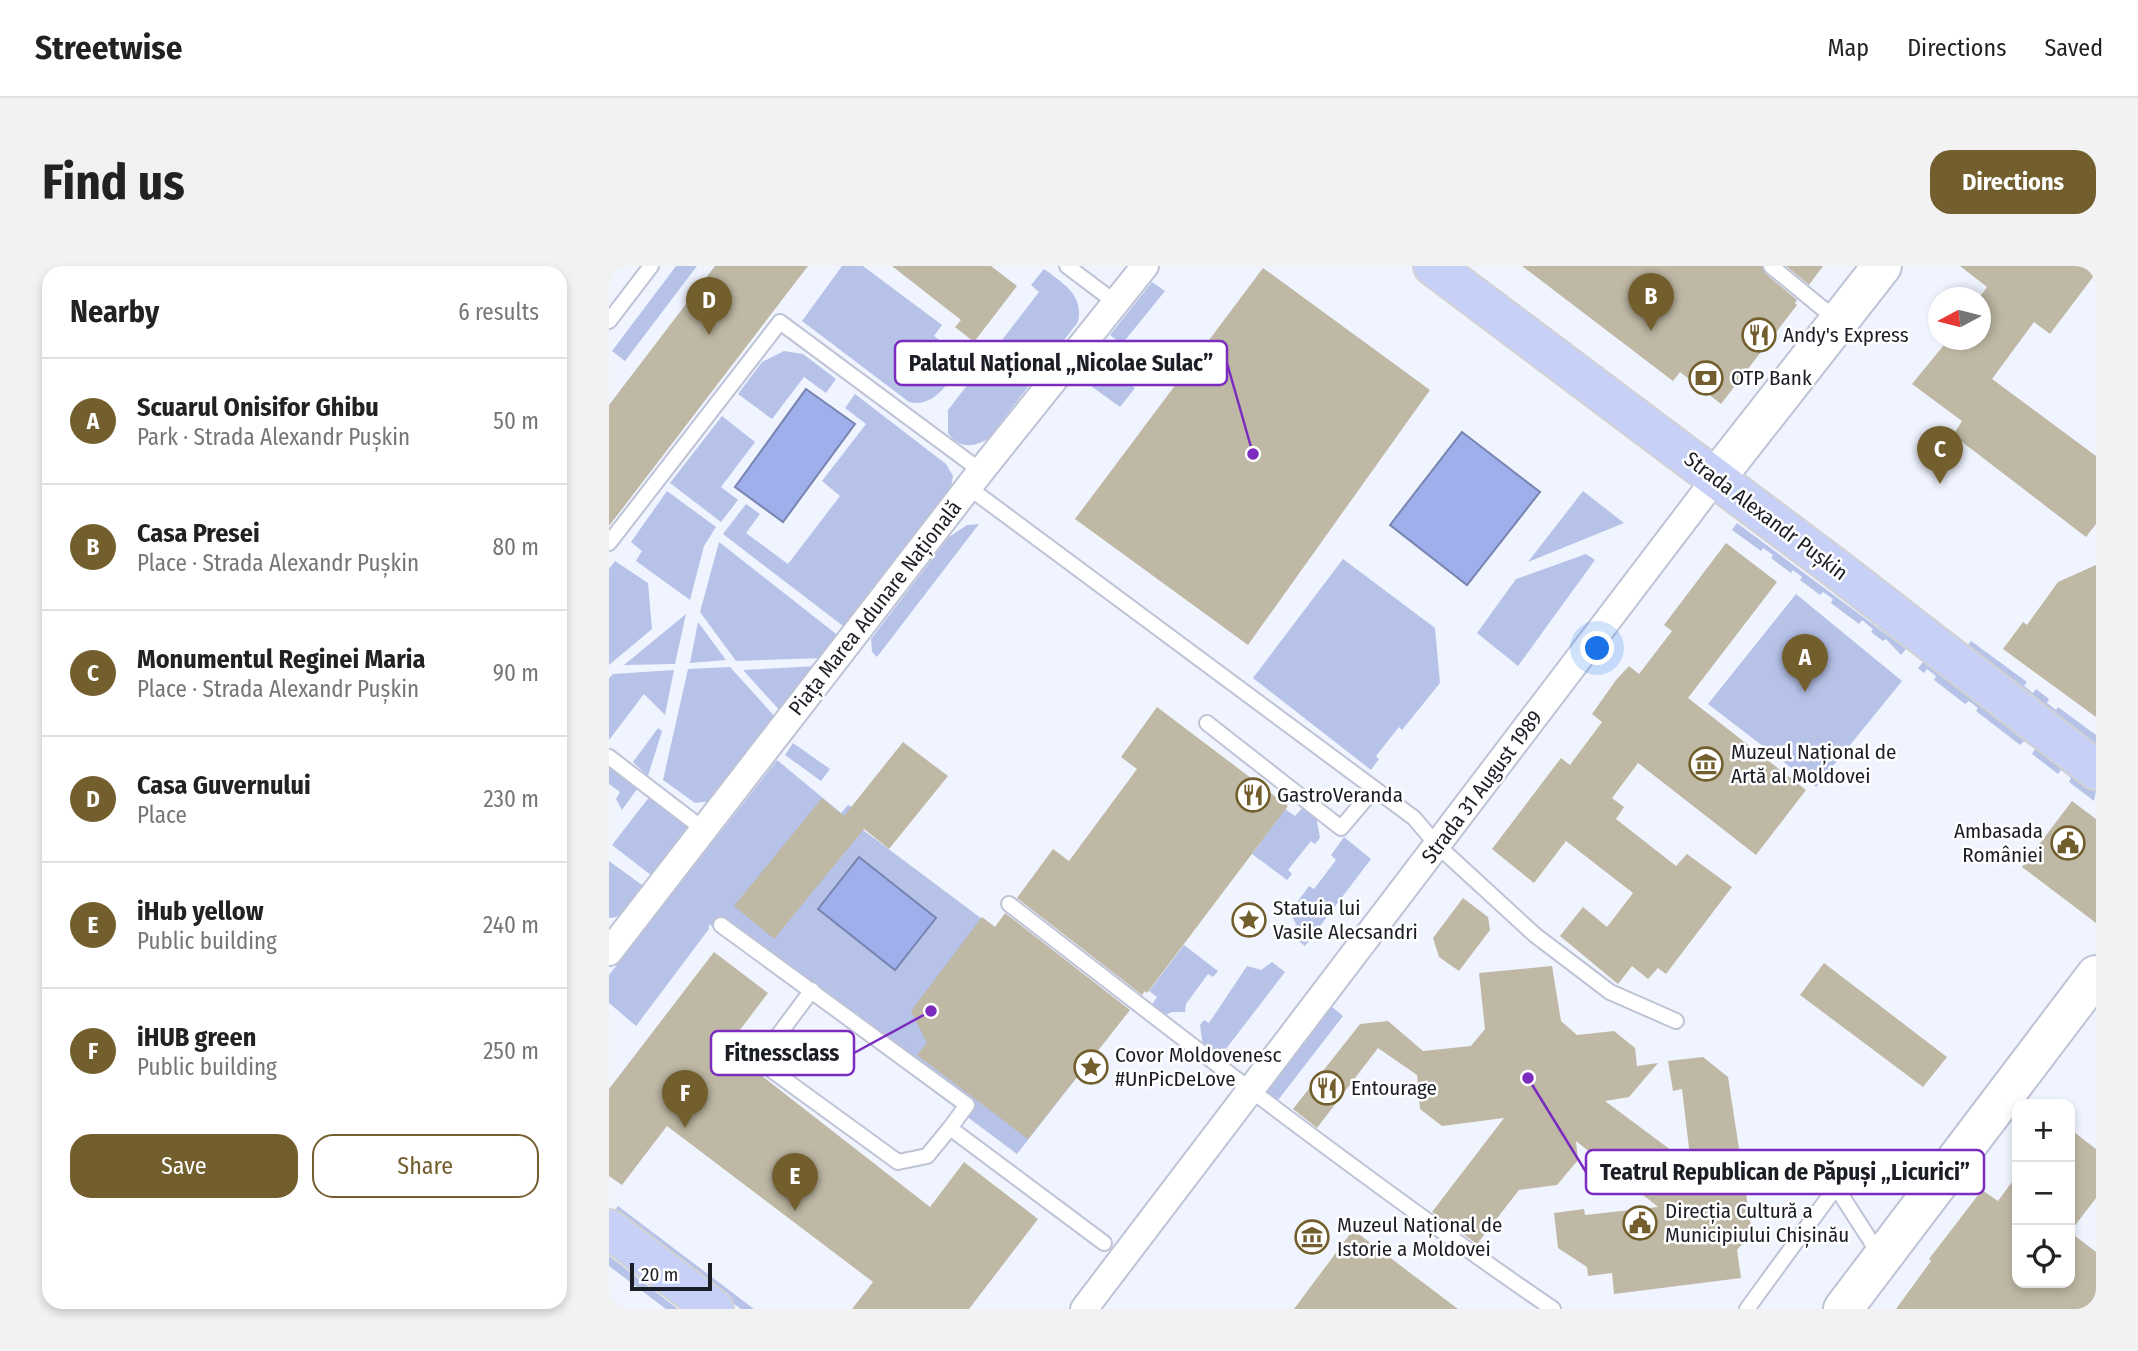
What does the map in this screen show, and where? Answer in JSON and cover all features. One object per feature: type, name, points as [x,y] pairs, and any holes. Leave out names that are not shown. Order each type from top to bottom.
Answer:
[{"type":"main road","name":"Strada Alexandr Pușkin","points":[[1433,266],[1716,478],[2096,770]]},
{"type":"main road","name":"Strada 31 August 1989","points":[[1716,478],[1882,266]]},
{"type":"main road","points":[[1843,1309],[2096,975]]},
{"type":"main road","points":[[609,1229],[714,1309]]},
{"type":"street","name":"Piața Marea Adunare Națională","points":[[609,952],[620,924],[703,829],[975,479],[1145,266]]},
{"type":"street","name":"Strada 31 August 1989","points":[[1084,1309],[1716,478]]},
{"type":"lane","points":[[609,321],[651,266]]},
{"type":"lane","points":[[1067,266],[1116,303]]},
{"type":"lane","points":[[1771,266],[1839,322]]},
{"type":"lane","points":[[609,543],[780,322],[975,479],[1414,818],[1437,845],[1535,935],[1610,992],[1676,1021]]},
{"type":"lane","points":[[1206,723],[1341,828],[1374,789]]},
{"type":"lane","points":[[609,757],[703,829]]},
{"type":"lane","points":[[1009,904],[1249,1091],[1416,1215],[1553,1309]]},
{"type":"lane","points":[[721,925],[812,990],[967,1105],[927,1156],[898,1162],[759,1060],[812,990]]},
{"type":"lane","points":[[950,1128],[1104,1243]]},
{"type":"lane","points":[[1747,1309],[1836,1187],[1882,1258]]},
{"type":"shaded area","points":[[676,266],[697,266],[625,361],[612,351]]},
{"type":"shaded area","points":[[842,266],[863,266],[942,325],[934,336],[965,359],[935,396],[919,403],[909,402],[802,321]]},
{"type":"shaded area","points":[[1044,269],[1065,285],[1075,297],[1078,304],[1078,322],[988,439],[971,445],[956,442],[948,433],[948,410],[1039,292],[1031,285]]},
{"type":"shaded area","points":[[1152,282],[1165,291],[1122,344],[1110,335]]},
{"type":"shaded area","points":[[784,351],[803,354],[836,379],[826,393],[804,377],[772,419],[738,394],[762,362]]},
{"type":"shaded area","points":[[1095,358],[1135,388],[1120,407],[1080,378]]},
{"type":"shaded area","points":[[806,389],[855,424],[783,522],[735,487]]},
{"type":"shaded area","points":[[855,394],[946,464],[953,476],[951,488],[847,629],[723,534],[746,504],[760,514],[746,533],[788,564],[840,496],[822,481],[866,424],[845,408]]},
{"type":"shaded area","points":[[722,416],[755,442],[721,487],[738,500],[721,522],[670,483]]},
{"type":"shaded area","points":[[1462,432],[1540,492],[1467,585],[1390,525]]},
{"type":"shaded area","points":[[667,491],[716,527],[704,546],[690,600],[636,561],[642,551],[631,542]]},
{"type":"shaded area","points":[[1583,491],[1624,523],[1528,562]]},
{"type":"shaded area","points":[[1737,523],[1906,649],[1901,655],[1886,639],[1883,641],[1871,632],[1873,629],[1862,620],[1859,624],[1831,603],[1833,599],[1823,592],[1820,595],[1800,580],[1802,577],[1793,570],[1791,573],[1771,558],[1773,555],[1763,548],[1761,551],[1732,530]]},
{"type":"shaded area","points":[[979,524],[877,657],[872,652],[871,639],[949,537],[967,525]]},
{"type":"shaded area","points":[[719,542],[840,637],[824,658],[736,661],[700,612]]},
{"type":"shaded area","points":[[1586,554],[1595,560],[1518,666],[1477,633],[1516,579]]},
{"type":"shaded area","points":[[1343,559],[1435,628],[1440,683],[1402,730],[1399,727],[1376,756],[1379,759],[1371,770],[1253,678]]},
{"type":"shaded area","points":[[615,561],[648,583],[652,629],[609,665],[609,569]]},
{"type":"shaded area","points":[[1796,594],[1902,681],[1816,787],[1708,704]]},
{"type":"shaded area","points":[[686,614],[675,664],[624,665]]},
{"type":"shaded area","points":[[698,622],[726,660],[690,663]]},
{"type":"shaded area","points":[[1971,641],[2027,682],[2024,686],[2033,693],[2036,689],[2049,699],[2047,703],[2056,710],[2058,707],[2096,735],[2096,746],[1966,648]]},
{"type":"shaded area","points":[[1923,662],[2096,791],[2094,801],[2069,782],[2071,778],[2061,770],[2058,774],[2032,754],[2035,749],[2024,741],[2020,745],[1976,711],[1978,708],[1969,701],[1965,704],[1934,680],[1936,676],[1927,669],[1924,673],[1918,668]]},
{"type":"shaded area","points":[[818,666],[782,713],[743,670]]},
{"type":"shaded area","points":[[730,667],[777,719],[711,801],[695,803],[663,780],[688,669]]},
{"type":"shaded area","points":[[674,670],[665,715],[644,694],[609,740],[609,678],[613,674]]},
{"type":"shaded area","points":[[658,728],[662,731],[648,776],[633,762]]},
{"type":"shaded area","points":[[793,743],[830,769],[821,781],[785,755]]},
{"type":"shaded area","points":[[777,760],[841,813],[848,805],[855,808],[863,830],[1120,1022],[1017,1154],[709,924],[709,929],[636,1026],[609,1003],[609,975]]},
{"type":"shaded area","points":[[609,762],[640,785],[622,810],[616,799],[620,792],[609,784]]},
{"type":"shaded area","points":[[650,796],[693,830],[656,879],[612,845]]},
{"type":"shaded area","points":[[1304,806],[1316,816],[1320,838],[1315,844],[1311,841],[1288,870],[1292,874],[1287,880],[1252,854],[1285,809],[1295,816]]},
{"type":"shaded area","points":[[1344,837],[1371,859],[1305,946],[1292,936],[1296,924],[1290,912],[1309,886],[1314,889],[1336,860],[1331,855]]},
{"type":"shaded area","points":[[859,857],[936,918],[895,970],[818,909]]},
{"type":"shaded area","points":[[609,861],[646,888],[625,912],[609,918]]},
{"type":"shaded area","points":[[1184,945],[1218,971],[1213,977],[1208,974],[1186,1004],[1185,1012],[1172,1012],[1163,1016],[1151,1006],[1157,997],[1149,991]]},
{"type":"shaded area","points":[[1272,962],[1285,972],[1219,1058],[1203,1046],[1200,1025],[1204,1020],[1209,1023],[1247,966],[1261,970]]},
{"type":"shaded area","points":[[1332,1007],[1343,1016],[1275,1104],[1264,1096]]},
{"type":"shaded area","points":[[618,1206],[754,1309],[741,1309],[614,1212]]},
{"type":"shaded area","points":[[609,1256],[678,1309],[666,1309],[609,1266]]},
{"type":"building","points":[[715,266],[808,266],[609,526],[609,405]]},
{"type":"building","points":[[892,266],[991,266],[1017,286],[974,342],[955,327],[961,320]]},
{"type":"building","points":[[1522,266],[1762,266],[1765,273],[1797,300],[1797,305],[1721,404],[1680,372],[1673,381]]},
{"type":"building","points":[[1786,266],[1823,266],[1809,285]]},
{"type":"building","points":[[1960,266],[2096,266],[2096,273],[2050,334],[2034,322],[1992,379],[2096,456],[2096,524],[2086,537],[1953,435],[1962,421],[1912,384],[1940,350],[1991,350],[1991,287],[1987,287]]},
{"type":"building","points":[[1263,268],[1430,390],[1248,645],[1075,519]]},
{"type":"building","name":"Muzeul Național de Artă al Moldovei","points":[[1726,543],[1777,582],[1688,698],[1806,790],[1756,855],[1638,763],[1612,798],[1624,807],[1616,819],[1676,866],[1687,854],[1732,887],[1666,974],[1658,968],[1648,979],[1632,966],[1618,984],[1560,936],[1583,907],[1607,927],[1633,893],[1566,841],[1534,883],[1492,849],[1561,758],[1570,765],[1602,722],[1592,714],[1629,666],[1639,674],[1672,631],[1664,625]]},
{"type":"building","points":[[2096,565],[2096,717],[2003,649],[2023,622],[2027,625],[2058,582]]},
{"type":"building","points":[[1157,707],[1288,806],[1147,993],[1145,991],[1142,995],[1017,898],[1053,849],[1069,861],[1137,769],[1121,757]]},
{"type":"building","points":[[903,742],[948,776],[889,849],[864,829],[774,939],[734,906],[822,798],[844,816]]},
{"type":"building","name":"Ambasada României","points":[[2072,801],[2096,819],[2096,923],[2022,867]]},
{"type":"building","points":[[1463,898],[1488,917],[1490,930],[1459,971],[1439,957],[1433,938]]},
{"type":"building","points":[[1005,913],[1130,1010],[1028,1139],[917,1055],[927,1043],[911,1011],[982,917],[995,927]]},
{"type":"building","points":[[714,952],[768,993],[727,1047],[753,1069],[930,1207],[964,1162],[1038,1219],[969,1309],[852,1309],[873,1282],[667,1126],[622,1185],[609,1176],[609,1089]]},
{"type":"building","points":[[1824,963],[1947,1057],[1923,1087],[1800,995]]},
{"type":"building","points":[[1552,966],[1561,1021],[1577,1035],[1614,1031],[1635,1048],[1637,1066],[1658,1063],[1629,1097],[1605,1101],[1691,1165],[1682,1089],[1673,1091],[1668,1061],[1703,1057],[1728,1077],[1752,1233],[1737,1250],[1741,1278],[1614,1294],[1612,1273],[1588,1276],[1587,1267],[1558,1248],[1554,1213],[1584,1209],[1585,1215],[1658,1207],[1576,1141],[1578,1160],[1557,1185],[1519,1190],[1477,1244],[1432,1212],[1504,1118],[1442,1126],[1420,1109],[1417,1075],[1378,1048],[1317,1128],[1293,1109],[1360,1024],[1388,1021],[1423,1051],[1471,1046],[1485,1029],[1479,973]]},
{"type":"building","points":[[2075,1133],[2096,1149],[2096,1198],[2075,1225]]},
{"type":"building","points":[[2012,1182],[2012,1288],[2075,1288],[2075,1236],[2096,1252],[2096,1309],[1896,1309],[1931,1261],[1929,1259],[1982,1190],[1998,1201]]},
{"type":"building","points":[[1353,1230],[1364,1238],[1458,1309],[1294,1309]]},
{"type":"place","name":"Casa Presei","points":[[1651,331]]},
{"type":"place","name":"Casa Guvernului","points":[[709,335]]},
{"type":"place","name":"Andy's Express","points":[[1759,335]]},
{"type":"place","name":"OTP Bank","points":[[1706,378]]},
{"type":"place","name":"Palatul Național „Nicolae Sulac”","points":[[1253,454]]},
{"type":"place","name":"Monumentul Reginei Maria","points":[[1940,484]]},
{"type":"place","name":"Scuarul Onisifor Ghibu","points":[[1805,692]]},
{"type":"place","name":"Muzeul Național de Artă al Moldovei","points":[[1706,764]]},
{"type":"place","name":"GastroVeranda","points":[[1253,795]]},
{"type":"place","name":"Ambasada României","points":[[2068,843]]},
{"type":"place","name":"Statuia lui Vasile Alecsandri","points":[[1249,920]]},
{"type":"place","name":"Fitnessclass","points":[[931,1011]]},
{"type":"place","name":"Covor Moldovenesc #UnPicDeLove","points":[[1091,1067]]},
{"type":"place","name":"Teatrul Republican de Păpuși „Licurici”","points":[[1528,1078]]},
{"type":"place","name":"Entourage","points":[[1327,1088]]},
{"type":"place","name":"iHUB green","points":[[685,1128]]},
{"type":"place","name":"iHub yellow","points":[[795,1211]]},
{"type":"place","name":"Direcția Cultură a Municipiului Chișinău","points":[[1640,1223]]},
{"type":"place","name":"Muzeul Național de Istorie a Moldovei","points":[[1312,1237]]}]
